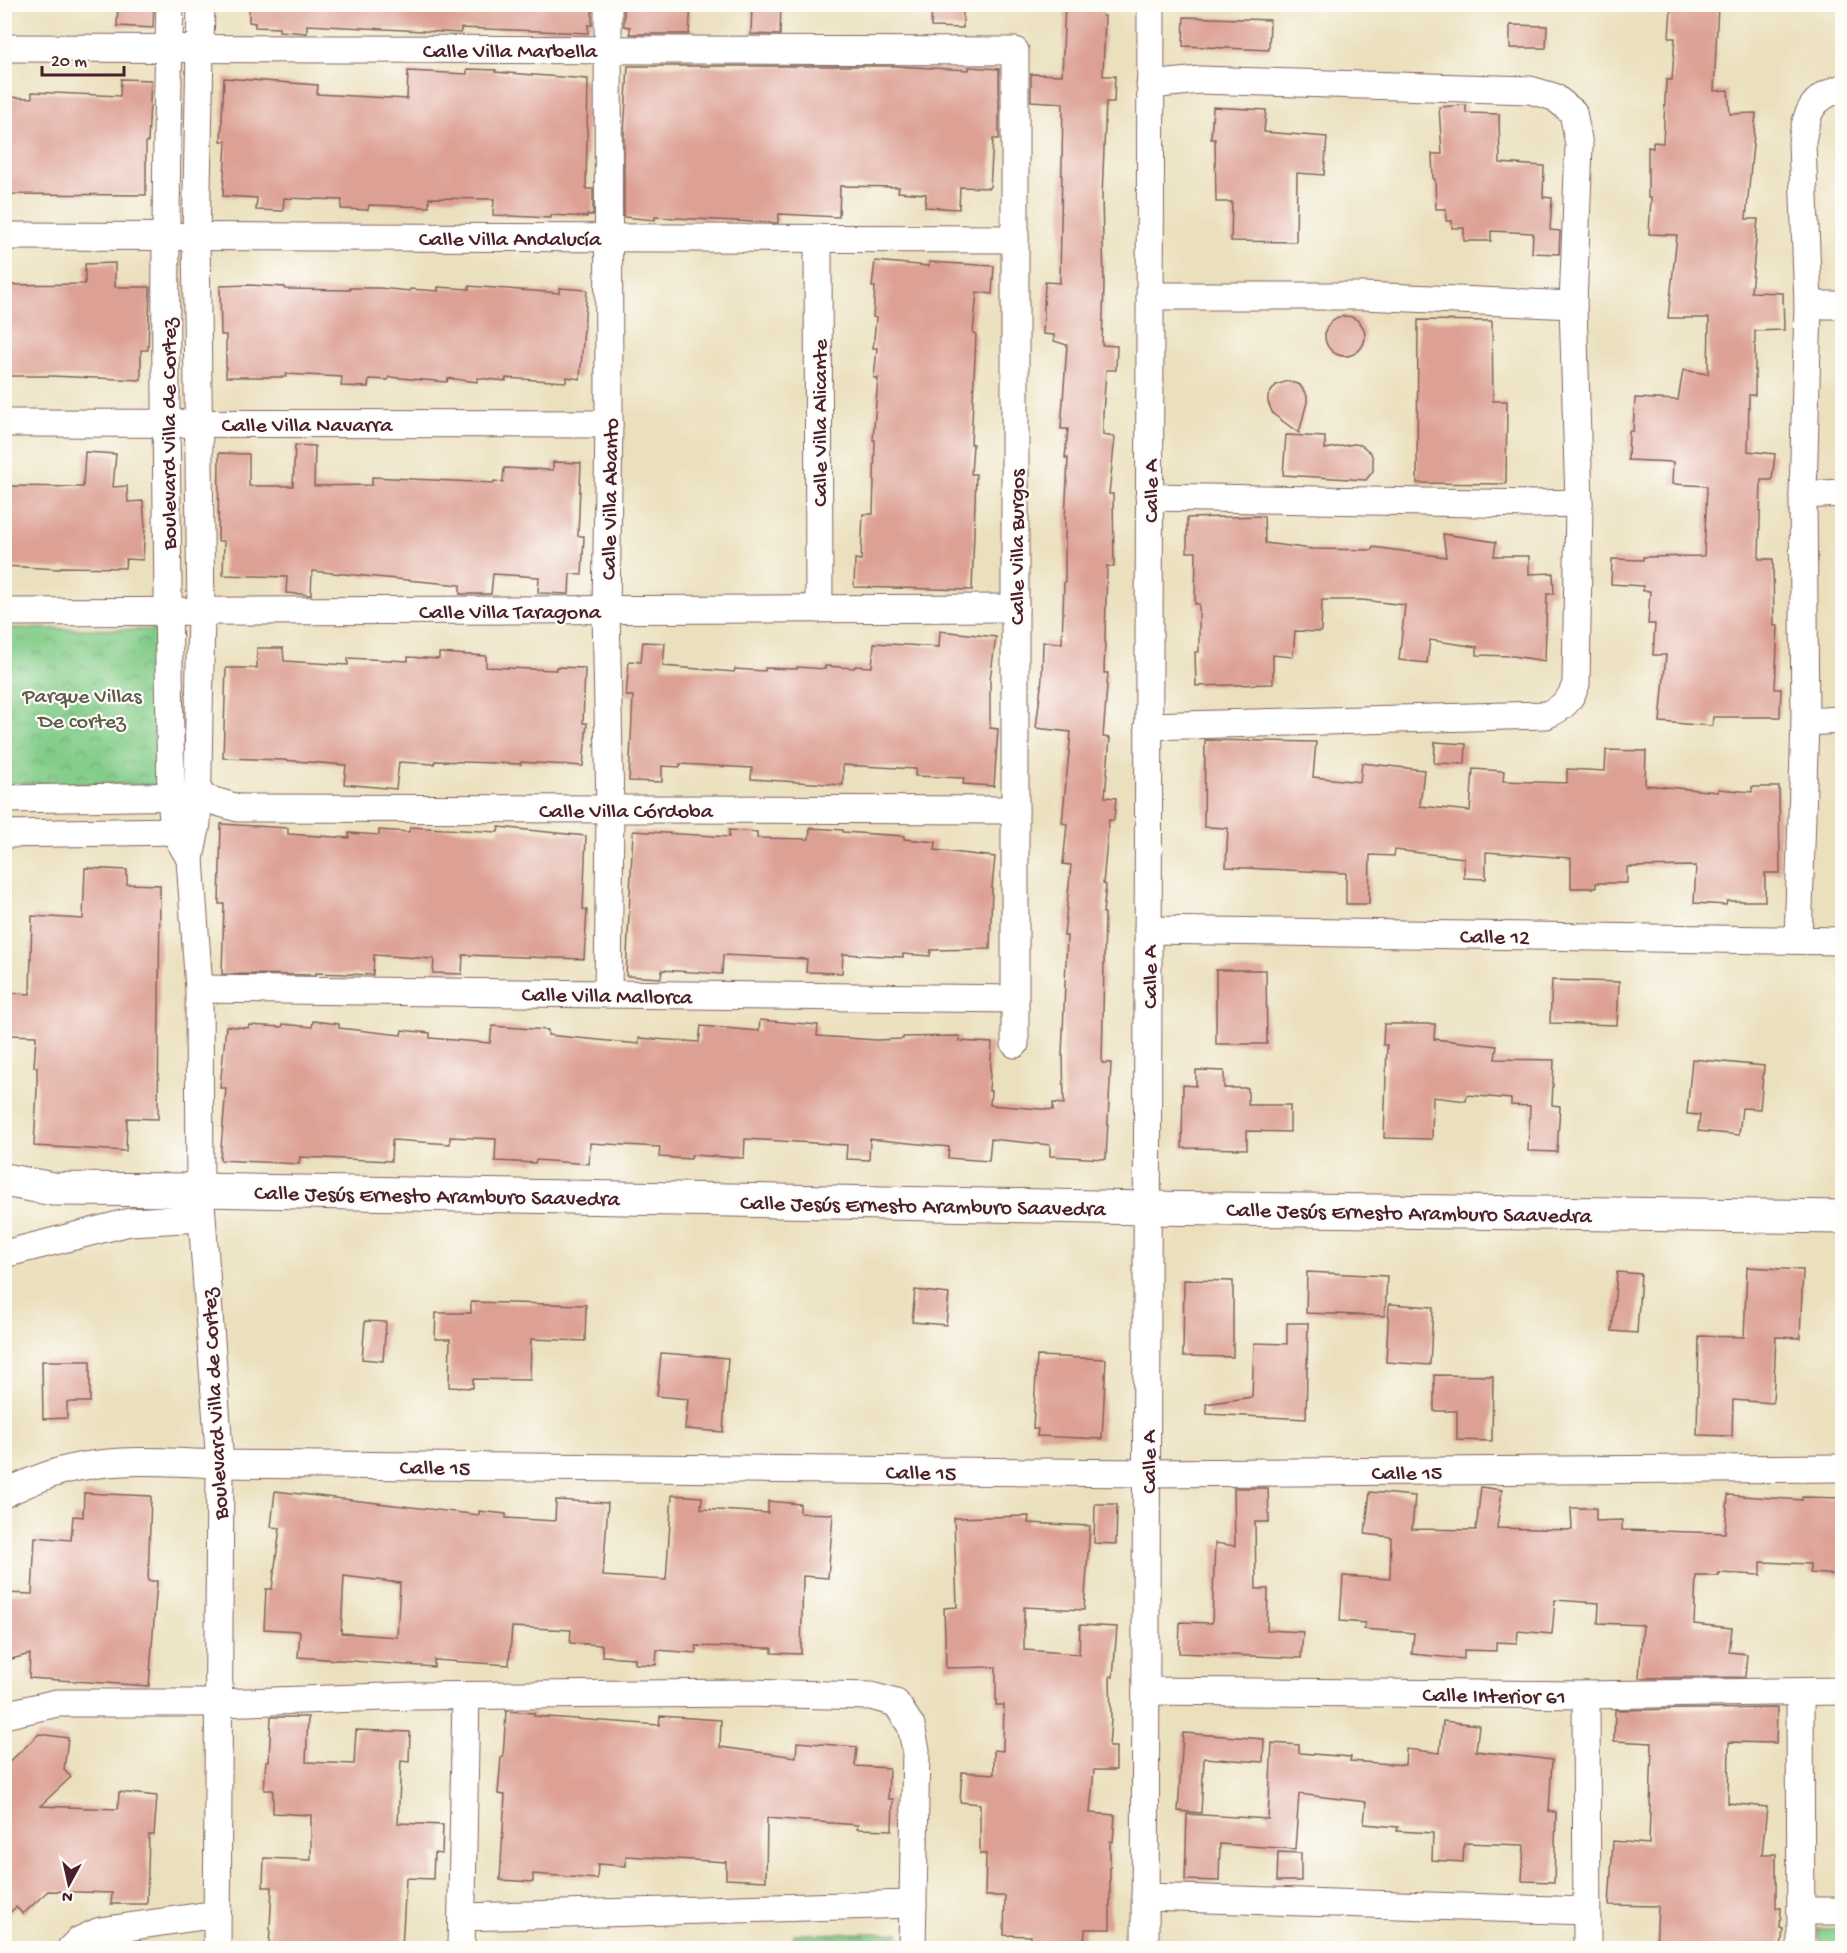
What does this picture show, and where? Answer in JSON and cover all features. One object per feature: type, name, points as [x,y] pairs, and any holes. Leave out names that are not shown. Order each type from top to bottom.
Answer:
[{"type":"street","name":"Boulevard Villa de Cortez","points":[[170,4],[166,236],[168,612],[199,989],[201,1204],[220,1464],[217,1948]]},
{"type":"street","name":"Boulevard Villa de Cortez","points":[[184,796],[201,612],[196,236],[201,4]]},
{"type":"street","name":"Calle Villa Abanto","points":[[608,4],[610,237],[606,609],[610,809],[608,994]]},
{"type":"street","name":"Calle A","points":[[1145,1948],[1151,4]]},
{"type":"street","name":"Calle Villa Marbella","points":[[4,48],[1015,51]]},
{"type":"street","name":"Calle Villa Burgos","points":[[1015,51],[1015,1044]]},
{"type":"street","points":[[1148,726],[1546,716],[1559,710],[1570,700],[1576,684],[1579,503],[1573,305],[1579,145],[1573,112],[1554,97],[1530,90],[1212,80],[1150,85]]},
{"type":"street","points":[[1798,940],[1805,722],[1803,495],[1808,305],[1802,142],[1806,116],[1815,102],[1842,88]]},
{"type":"street","name":"Calle Villa Andalucía","points":[[4,236],[1015,238]]},
{"type":"street","name":"Calle Villa Alicante","points":[[818,238],[819,609]]},
{"type":"street","points":[[1150,297],[1362,297],[1573,305]]},
{"type":"street","points":[[1808,305],[1842,305]]},
{"type":"street","name":"Calle Villa Navarra","points":[[4,423],[609,424]]},
{"type":"street","points":[[1803,495],[1842,494]]},
{"type":"street","points":[[1149,497],[1579,503]]},
{"type":"street","name":"Calle Villa Taragona","points":[[4,612],[1015,608]]},
{"type":"street","points":[[1805,722],[1842,720]]},
{"type":"street","name":"Calle Villa Córdoba","points":[[4,799],[184,796],[238,808],[1015,810]]},
{"type":"street","name":"Calle Villa Córdoba","points":[[4,834],[185,827],[238,808]]},
{"type":"street","name":"Calle 12","points":[[1148,930],[1842,941]]},
{"type":"street","name":"Calle Villa Mallorca","points":[[199,989],[1015,999]]},
{"type":"street","name":"Calle Jesús Ernesto Aramburo Saavedra","points":[[4,1180],[53,1189],[201,1204],[1147,1208],[1842,1217]]},
{"type":"street","points":[[4,1254],[201,1204]]},
{"type":"street","name":"Calle 15","points":[[4,1494],[35,1479],[78,1467],[136,1461],[220,1464],[1147,1473],[1842,1468]]},
{"type":"street","name":"Calle Interior 61","points":[[1146,1691],[1586,1695],[1842,1691]]},
{"type":"street","points":[[1800,1692],[1801,1948]]},
{"type":"street","points":[[4,1715],[57,1702],[218,1703],[466,1696],[747,1693],[871,1696],[896,1703],[910,1726],[916,1750],[912,1948]]},
{"type":"street","points":[[1586,1695],[1587,1948]]},
{"type":"street","points":[[461,1948],[466,1696]]},
{"type":"street","points":[[1145,1897],[1586,1911]]},
{"type":"street","points":[[462,1917],[913,1904]]},
{"type":"street","points":[[1801,1911],[1842,1911]]},
{"type":"street","points":[[71,1948],[78,1941],[100,1931],[217,1914]]},
{"type":"green space","name":"Parque Villas De cortez","points":[[5,628],[161,630],[159,785],[5,783]]},
{"type":"green space","points":[[1818,1929],[1842,1929],[1842,1948],[1819,1948]]},
{"type":"green space","points":[[899,1933],[898,1948],[795,1948],[794,1934]]},
{"type":"building","points":[[118,4],[154,4],[153,28],[117,26]]},
{"type":"building","points":[[249,4],[592,4],[592,25],[588,25],[588,33],[461,28],[461,33],[307,25],[307,33],[255,27],[255,23],[249,22]]},
{"type":"building","points":[[624,4],[691,4],[689,34],[630,34],[630,27],[624,26]]},
{"type":"building","points":[[752,4],[781,4],[780,35],[751,34]]},
{"type":"building","points":[[932,4],[963,4],[963,28],[931,27]]},
{"type":"building","points":[[1065,4],[1103,4],[1102,16],[1105,16],[1103,76],[1115,76],[1114,102],[1106,102],[1102,196],[1104,285],[1102,345],[1117,346],[1116,370],[1106,370],[1103,414],[1103,435],[1115,437],[1109,494],[1113,494],[1114,567],[1107,566],[1104,673],[1108,673],[1103,737],[1110,738],[1105,797],[1116,798],[1114,820],[1109,820],[1103,884],[1106,885],[1103,913],[1105,913],[1102,1063],[1111,1063],[1106,1159],[1050,1156],[1050,1145],[991,1139],[989,1161],[948,1158],[949,1147],[870,1139],[869,1160],[846,1159],[847,1145],[745,1139],[744,1158],[691,1155],[691,1159],[659,1157],[660,1147],[590,1143],[589,1164],[536,1160],[535,1163],[495,1161],[496,1139],[450,1137],[450,1144],[392,1140],[391,1161],[300,1157],[299,1164],[220,1160],[226,1088],[220,1088],[226,1026],[282,1027],[283,1024],[312,1027],[313,1021],[339,1024],[339,1028],[401,1035],[402,1030],[430,1033],[430,1038],[490,1043],[492,1026],[548,1030],[548,1035],[639,1044],[639,1038],[699,1042],[701,1026],[759,1031],[760,1020],[818,1025],[817,1036],[876,1040],[960,1036],[960,1041],[992,1043],[990,1105],[1053,1110],[1053,1103],[1064,1104],[1062,1056],[1067,936],[1064,936],[1071,865],[1063,864],[1067,824],[1062,823],[1071,732],[1036,728],[1042,678],[1043,642],[1062,643],[1065,582],[1068,458],[1065,458],[1068,429],[1061,429],[1067,345],[1054,341],[1054,335],[1043,334],[1045,282],[1060,283],[1063,103],[1031,101],[1031,74],[1062,75]]},
{"type":"building","points":[[1679,4],[1718,4],[1714,91],[1728,90],[1730,114],[1756,113],[1746,219],[1758,219],[1751,292],[1783,293],[1784,330],[1755,331],[1755,395],[1749,395],[1748,451],[1775,454],[1772,480],[1761,480],[1759,559],[1773,559],[1774,626],[1778,626],[1775,689],[1781,689],[1780,717],[1713,717],[1712,726],[1660,722],[1666,655],[1653,655],[1655,624],[1648,624],[1650,591],[1643,591],[1643,586],[1611,584],[1612,559],[1643,560],[1643,557],[1704,556],[1707,486],[1672,484],[1673,462],[1628,460],[1629,431],[1633,431],[1635,398],[1678,400],[1683,370],[1708,374],[1709,318],[1668,318],[1677,235],[1649,234],[1651,198],[1648,198],[1648,147],[1653,148],[1653,142],[1663,143],[1666,80],[1672,80],[1675,38],[1669,38],[1671,7]]},
{"type":"building","points":[[1184,17],[1270,20],[1269,50],[1183,46]]},
{"type":"building","points":[[1510,25],[1547,26],[1546,48],[1510,48]]},
{"type":"building","points":[[628,66],[895,66],[969,70],[969,67],[999,69],[999,139],[993,139],[990,188],[960,187],[959,209],[925,207],[926,194],[898,192],[899,187],[840,186],[839,217],[779,214],[778,223],[624,217],[624,133]]},
{"type":"building","points":[[467,69],[588,79],[586,189],[593,189],[593,215],[587,215],[587,217],[551,215],[551,218],[493,215],[494,199],[429,198],[429,207],[369,205],[368,210],[341,209],[342,200],[284,198],[283,211],[256,210],[257,198],[223,196],[226,141],[221,141],[224,78],[318,85],[317,94],[407,99],[408,71],[467,74]]},
{"type":"building","points":[[121,79],[151,80],[148,142],[146,142],[146,195],[4,194],[4,97],[32,98],[32,92],[120,96]]},
{"type":"building","points":[[1466,105],[1466,113],[1499,114],[1500,163],[1544,166],[1543,197],[1552,198],[1550,230],[1560,231],[1559,254],[1532,253],[1533,233],[1491,231],[1491,241],[1464,241],[1464,228],[1452,228],[1452,221],[1446,221],[1446,209],[1436,209],[1432,154],[1442,154],[1439,107]]},
{"type":"building","points":[[1213,107],[1266,110],[1264,132],[1327,137],[1324,175],[1297,173],[1296,242],[1231,241],[1232,202],[1216,202],[1215,139],[1211,139]]},
{"type":"building","points":[[875,261],[929,266],[929,262],[994,266],[992,294],[977,292],[973,333],[976,334],[971,474],[976,474],[972,590],[854,587],[855,559],[861,560],[863,514],[873,514],[875,440],[873,440],[878,378],[874,378],[877,348],[873,348],[876,318],[873,317],[875,287],[872,287]]},
{"type":"building","points":[[115,263],[115,287],[150,287],[148,350],[141,350],[141,380],[4,376],[4,285],[85,284],[85,264]]},
{"type":"building","points":[[220,286],[285,287],[285,289],[379,288],[410,291],[410,289],[438,291],[438,287],[469,289],[469,286],[559,293],[560,288],[587,290],[580,379],[567,377],[566,382],[477,378],[477,382],[448,378],[447,382],[389,377],[388,380],[369,379],[368,387],[341,386],[342,377],[286,374],[286,377],[226,377],[226,335],[221,335]]},
{"type":"building","points":[[1345,316],[1359,322],[1365,336],[1359,350],[1345,356],[1331,350],[1325,336],[1331,322]]},
{"type":"building","points":[[1418,320],[1492,321],[1493,401],[1507,401],[1506,484],[1417,483]]},
{"type":"building","points":[[1288,381],[1300,385],[1307,396],[1299,433],[1273,414],[1268,402],[1268,396],[1276,385]]},
{"type":"building","points":[[1286,435],[1325,437],[1325,449],[1361,445],[1371,453],[1373,471],[1366,480],[1283,475]]},
{"type":"building","points":[[295,445],[315,446],[314,486],[372,485],[372,477],[494,483],[494,481],[503,482],[504,468],[553,470],[553,462],[581,463],[578,536],[584,536],[582,575],[570,574],[569,594],[538,593],[539,577],[493,574],[491,594],[460,594],[460,585],[312,571],[311,595],[286,593],[287,577],[223,575],[224,541],[218,541],[219,453],[249,454],[249,486],[293,486]]},
{"type":"building","points":[[85,452],[116,454],[113,487],[127,486],[128,502],[143,501],[145,527],[143,560],[126,559],[125,568],[61,567],[60,569],[4,566],[7,511],[4,511],[4,486],[83,487]]},
{"type":"building","points":[[1264,516],[1265,543],[1312,549],[1372,550],[1373,547],[1446,557],[1443,534],[1496,542],[1494,556],[1529,556],[1529,574],[1553,573],[1554,594],[1547,594],[1545,661],[1513,656],[1477,655],[1477,647],[1430,640],[1427,663],[1399,660],[1405,605],[1362,600],[1322,600],[1321,632],[1295,631],[1293,657],[1273,655],[1273,684],[1196,686],[1195,652],[1199,652],[1199,604],[1195,604],[1196,552],[1187,552],[1187,518]]},
{"type":"building","points":[[940,631],[996,637],[990,679],[990,728],[998,729],[994,786],[963,784],[964,778],[915,776],[916,769],[843,765],[843,785],[751,779],[752,768],[680,764],[680,767],[662,766],[662,782],[629,781],[633,696],[626,696],[629,661],[641,662],[643,642],[665,643],[663,666],[734,672],[735,669],[765,671],[765,668],[825,669],[825,666],[854,668],[855,666],[872,667],[874,643],[939,647]]},
{"type":"building","points":[[257,648],[283,648],[284,661],[348,665],[348,658],[408,661],[408,657],[439,659],[439,653],[486,656],[486,667],[556,670],[556,667],[585,668],[583,723],[587,723],[583,766],[521,762],[521,764],[435,761],[434,764],[399,762],[396,789],[344,784],[346,765],[223,758],[226,668],[257,668]]},
{"type":"building","points":[[1205,740],[1316,742],[1313,777],[1360,782],[1362,763],[1424,770],[1420,806],[1470,811],[1473,769],[1504,771],[1503,781],[1567,783],[1567,769],[1605,771],[1606,750],[1646,751],[1645,785],[1718,792],[1718,789],[1752,792],[1752,787],[1779,787],[1780,873],[1765,873],[1765,901],[1727,901],[1726,905],[1694,903],[1696,866],[1627,867],[1627,883],[1596,883],[1596,888],[1571,888],[1571,858],[1486,852],[1486,879],[1464,878],[1464,858],[1395,850],[1394,856],[1370,855],[1369,904],[1346,904],[1346,873],[1226,867],[1228,828],[1204,827]]},
{"type":"building","points":[[1435,742],[1466,744],[1465,764],[1434,763]]},
{"type":"building","points":[[221,824],[288,828],[288,834],[349,838],[349,833],[379,835],[379,830],[409,832],[410,827],[498,832],[499,827],[586,836],[583,909],[587,910],[584,959],[463,955],[462,974],[433,973],[434,959],[374,955],[373,975],[222,974],[224,904],[219,904]]},
{"type":"building","points":[[810,828],[904,836],[904,839],[936,842],[935,850],[995,857],[990,949],[931,950],[930,956],[903,954],[903,957],[843,954],[842,973],[806,972],[807,959],[723,955],[722,974],[662,970],[661,978],[626,976],[633,831],[729,837],[729,830],[757,832],[757,838],[809,839]]},
{"type":"building","points":[[85,868],[127,870],[127,884],[160,885],[158,1119],[127,1118],[126,1151],[34,1146],[37,1090],[37,1067],[34,1067],[36,1036],[9,1035],[10,993],[30,994],[32,916],[83,919]]},
{"type":"building","points":[[1216,970],[1266,970],[1267,1044],[1216,1044]]},
{"type":"building","points":[[1552,980],[1619,982],[1617,1025],[1550,1023]]},
{"type":"building","points":[[1384,1024],[1435,1024],[1434,1039],[1497,1046],[1495,1059],[1554,1060],[1552,1105],[1560,1106],[1557,1152],[1528,1151],[1530,1106],[1511,1105],[1511,1099],[1467,1095],[1466,1101],[1433,1097],[1432,1139],[1384,1138],[1387,1045],[1383,1045]]},
{"type":"building","points":[[1692,1059],[1764,1066],[1760,1109],[1742,1108],[1739,1135],[1698,1131],[1700,1115],[1687,1114]]},
{"type":"building","points":[[1196,1070],[1224,1071],[1224,1088],[1248,1088],[1248,1105],[1290,1105],[1290,1132],[1247,1131],[1247,1149],[1182,1148],[1183,1085],[1196,1086]]},
{"type":"building","points":[[1747,1267],[1803,1270],[1800,1338],[1776,1337],[1773,1403],[1733,1400],[1732,1436],[1697,1435],[1699,1336],[1744,1337]]},
{"type":"building","points":[[1307,1272],[1387,1276],[1385,1316],[1306,1313]]},
{"type":"building","points":[[1617,1272],[1641,1274],[1637,1333],[1612,1331]]},
{"type":"building","points":[[1184,1280],[1233,1281],[1233,1357],[1183,1356]]},
{"type":"building","points":[[915,1290],[949,1294],[946,1325],[912,1322]]},
{"type":"building","points":[[471,1302],[586,1305],[585,1341],[531,1339],[530,1380],[473,1379],[473,1388],[449,1387],[450,1339],[435,1339],[436,1313],[471,1313]]},
{"type":"building","points":[[1389,1304],[1433,1307],[1430,1365],[1386,1362]]},
{"type":"building","points":[[365,1321],[386,1322],[383,1361],[362,1359]]},
{"type":"building","points":[[1287,1323],[1308,1323],[1306,1419],[1207,1414],[1206,1404],[1252,1397],[1254,1343],[1287,1344]]},
{"type":"building","points":[[661,1353],[728,1358],[723,1432],[685,1429],[688,1399],[657,1396]]},
{"type":"building","points":[[1037,1356],[1106,1359],[1102,1439],[1037,1436],[1038,1429],[1033,1429]]},
{"type":"building","points":[[42,1361],[90,1361],[90,1402],[67,1402],[67,1418],[43,1419]]},
{"type":"building","points":[[1434,1375],[1493,1376],[1492,1441],[1457,1440],[1457,1411],[1434,1411]]},
{"type":"building","points":[[1481,1487],[1502,1490],[1497,1528],[1572,1530],[1571,1508],[1596,1508],[1596,1521],[1622,1520],[1622,1530],[1725,1533],[1728,1495],[1802,1500],[1802,1497],[1842,1498],[1842,1575],[1810,1573],[1810,1564],[1761,1562],[1761,1575],[1719,1573],[1719,1576],[1696,1576],[1694,1624],[1732,1628],[1729,1652],[1747,1654],[1745,1677],[1639,1678],[1643,1625],[1598,1623],[1599,1603],[1555,1600],[1552,1634],[1518,1631],[1517,1643],[1496,1642],[1496,1651],[1464,1650],[1464,1659],[1412,1654],[1414,1633],[1364,1629],[1365,1623],[1340,1621],[1343,1576],[1390,1579],[1391,1537],[1365,1534],[1370,1492],[1415,1496],[1412,1529],[1476,1530]]},
{"type":"building","points":[[1234,1488],[1268,1488],[1269,1522],[1255,1522],[1256,1589],[1268,1589],[1267,1630],[1303,1632],[1301,1658],[1179,1653],[1180,1622],[1212,1623],[1215,1543],[1235,1546]]},
{"type":"building","points":[[275,1491],[479,1515],[479,1511],[506,1514],[506,1518],[555,1521],[556,1500],[608,1503],[603,1576],[666,1580],[672,1495],[702,1497],[701,1509],[768,1513],[768,1501],[800,1504],[800,1513],[833,1514],[828,1578],[803,1576],[801,1654],[772,1653],[772,1648],[696,1646],[696,1653],[657,1650],[656,1665],[635,1664],[635,1658],[602,1656],[602,1645],[570,1643],[571,1630],[512,1627],[509,1665],[434,1660],[434,1667],[298,1657],[300,1631],[264,1629],[266,1589],[272,1589],[280,1528],[271,1527]],"holes":[[[344,1576],[400,1583],[397,1637],[341,1633]]]},
{"type":"building","points":[[84,1493],[151,1496],[148,1581],[157,1581],[149,1686],[29,1678],[30,1654],[4,1661],[4,1593],[32,1594],[35,1537],[71,1540],[73,1516],[83,1517]]},
{"type":"building","points":[[1095,1504],[1117,1504],[1116,1544],[1094,1543]]},
{"type":"building","points":[[1029,1516],[1028,1523],[1090,1526],[1084,1610],[1024,1607],[1024,1650],[1079,1654],[1080,1625],[1117,1627],[1113,1677],[1110,1676],[1109,1747],[1116,1747],[1116,1770],[1094,1770],[1090,1813],[1115,1815],[1113,1842],[1110,1841],[1110,1929],[1085,1929],[1084,1948],[1030,1948],[1031,1936],[1004,1935],[1005,1896],[985,1896],[986,1854],[980,1854],[980,1804],[960,1802],[962,1772],[994,1774],[994,1750],[1003,1751],[1004,1705],[996,1705],[996,1667],[946,1668],[944,1608],[957,1607],[954,1518]]},
{"type":"building","points":[[1777,1708],[1776,1743],[1729,1742],[1728,1803],[1767,1807],[1762,1854],[1776,1854],[1776,1908],[1781,1908],[1780,1928],[1783,1929],[1781,1948],[1656,1948],[1658,1906],[1609,1905],[1613,1841],[1649,1844],[1652,1743],[1614,1741],[1615,1710]]},
{"type":"building","points":[[506,1711],[534,1713],[534,1716],[659,1725],[660,1716],[721,1720],[720,1747],[796,1757],[797,1742],[857,1747],[855,1766],[889,1768],[888,1799],[893,1799],[892,1830],[857,1829],[858,1825],[767,1818],[766,1881],[726,1879],[726,1862],[626,1856],[626,1866],[598,1864],[597,1879],[533,1874],[533,1882],[500,1880],[505,1795],[498,1794]]},
{"type":"building","points":[[271,1717],[308,1717],[306,1762],[354,1764],[356,1730],[410,1732],[409,1762],[401,1761],[398,1823],[443,1825],[442,1854],[434,1853],[433,1879],[406,1878],[402,1948],[269,1948],[272,1887],[263,1887],[264,1858],[311,1860],[311,1815],[273,1813],[273,1790],[264,1790],[266,1761],[269,1761]]},
{"type":"building","points":[[1443,1721],[1479,1725],[1476,1751],[1552,1760],[1549,1812],[1556,1812],[1554,1882],[1522,1881],[1524,1845],[1464,1843],[1463,1862],[1432,1860],[1433,1833],[1397,1831],[1398,1827],[1364,1824],[1366,1802],[1299,1794],[1295,1849],[1220,1844],[1219,1881],[1185,1880],[1187,1814],[1268,1819],[1272,1743],[1299,1745],[1299,1753],[1351,1757],[1350,1761],[1405,1765],[1406,1749],[1440,1753]]},
{"type":"building","points":[[1183,1733],[1264,1739],[1263,1762],[1204,1758],[1201,1813],[1178,1811]]},
{"type":"building","points":[[39,1734],[68,1738],[64,1770],[71,1777],[40,1806],[118,1809],[119,1792],[157,1796],[154,1835],[149,1835],[147,1904],[111,1904],[112,1893],[48,1891],[23,1914],[16,1907],[4,1918],[4,1767]]},
{"type":"building","points":[[1278,1852],[1301,1853],[1301,1881],[1277,1881]]}]
